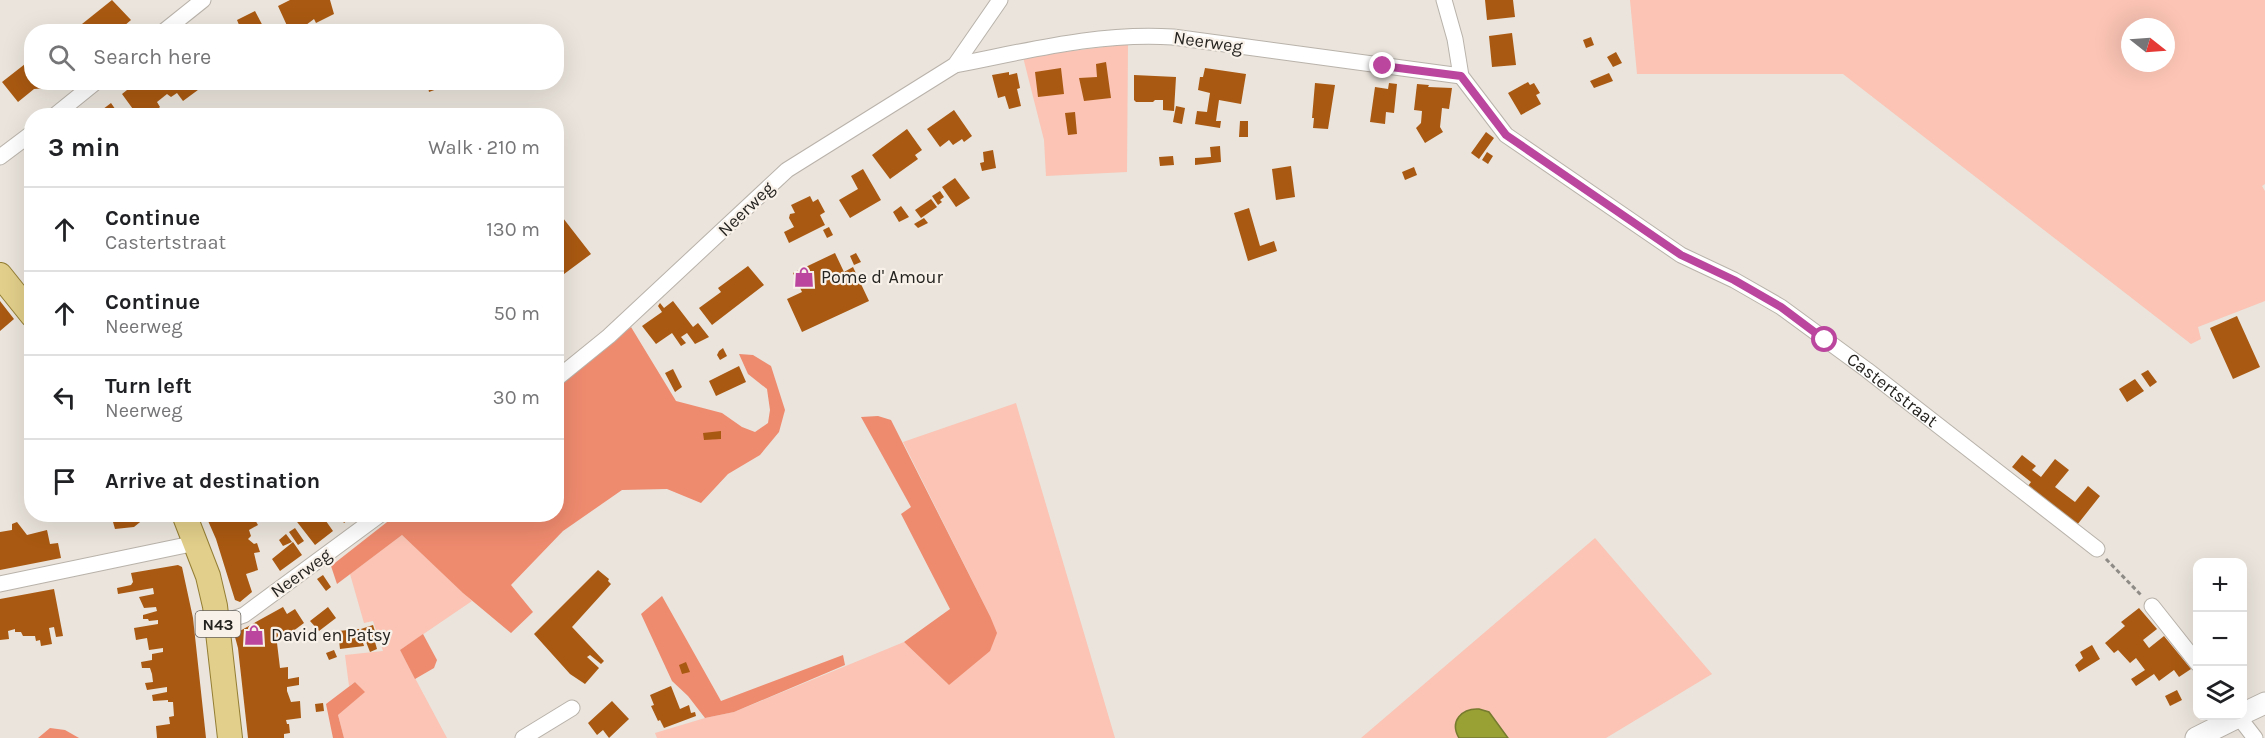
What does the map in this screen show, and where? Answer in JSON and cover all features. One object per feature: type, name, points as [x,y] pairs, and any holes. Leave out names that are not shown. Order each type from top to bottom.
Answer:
[{"type":"main road","points":[[0,275],[24,305]]},
{"type":"main road","name":"N43","points":[[187,522],[211,587],[218,624],[230,738]]},
{"type":"main road","points":[[2247,712],[2265,703]]},
{"type":"main road","points":[[2196,738],[2230,720]]},
{"type":"street","points":[[172,24],[203,0]]},
{"type":"street","name":"Neerweg","points":[[955,65],[1000,0]]},
{"type":"street","points":[[1444,0],[1455,39],[1461,76]]},
{"type":"street","name":"Neerweg","points":[[564,373],[609,336],[787,170],[955,65],[1097,38],[1143,35],[1173,37],[1461,76]]},
{"type":"street","name":"Castertstraat","points":[[1461,76],[1506,135],[1681,255],[1734,280],[1781,307],[1867,370],[2097,549]]},
{"type":"street","points":[[64,108],[86,90]]},
{"type":"street","points":[[0,157],[24,139]]},
{"type":"street","name":"Neerweg","points":[[218,624],[244,615],[370,522]]},
{"type":"street","points":[[0,584],[196,543]]},
{"type":"street","points":[[2151,606],[2193,658]]},
{"type":"street","points":[[523,738],[572,708]]},
{"type":"street","points":[[2243,720],[2255,738]]},
{"type":"path","points":[[2097,549],[2151,606]]},
{"type":"shaded area","points":[[1630,0],[2265,0],[2265,184],[2262,186],[2265,191],[2265,301],[2198,327],[2201,339],[2191,344],[1843,74],[1637,74]]},
{"type":"shaded area","points":[[1128,44],[1127,172],[1046,176],[1044,140],[1023,57]]},
{"type":"shaded area","points":[[631,327],[676,401],[722,413],[742,427],[755,432],[768,423],[770,410],[767,389],[748,374],[739,354],[753,355],[771,366],[785,410],[779,432],[760,455],[728,474],[701,503],[667,489],[622,490],[563,531],[511,585],[533,612],[511,633],[463,593],[402,535],[337,584],[331,566],[387,522],[564,522],[564,380]]},
{"type":"shaded area","points":[[1016,403],[1115,738],[657,738],[655,733],[734,712],[904,642],[949,685],[990,616],[903,442]]},
{"type":"shaded area","points":[[878,416],[891,420],[997,633],[990,651],[949,685],[904,642],[950,609],[901,514],[911,507],[861,417]]},
{"type":"shaded area","points":[[402,535],[472,601],[400,650],[447,738],[344,738],[338,715],[364,692],[355,682],[349,686],[345,655],[383,651],[373,621],[364,623],[350,574]]},
{"type":"shaded area","points":[[1595,538],[1712,674],[1606,738],[1361,738]]},
{"type":"shaded area","points":[[662,596],[721,701],[843,655],[845,665],[734,712],[705,718],[688,696],[672,681],[641,614]]},
{"type":"shaded area","points":[[423,634],[437,660],[434,668],[415,679],[400,650]]},
{"type":"shaded area","points":[[355,682],[365,692],[338,715],[344,738],[333,738],[326,704]]},
{"type":"shaded area","points":[[1479,709],[1489,712],[1508,738],[1459,738],[1456,732],[1456,721],[1463,713]]},
{"type":"shaded area","points":[[50,728],[65,730],[79,738],[38,738]]},
{"type":"building","points":[[112,0],[131,20],[126,24],[82,24]]},
{"type":"building","points":[[290,0],[330,0],[334,14],[316,23],[314,19],[307,24],[286,24],[278,6]]},
{"type":"building","points":[[1485,0],[1513,0],[1515,17],[1487,20]]},
{"type":"building","points":[[255,11],[262,24],[239,24],[237,20]]},
{"type":"building","points":[[1512,33],[1516,65],[1492,67],[1489,36]]},
{"type":"building","points":[[1591,37],[1594,45],[1586,48],[1583,40]]},
{"type":"building","points":[[1616,52],[1622,63],[1613,67],[1607,57]]},
{"type":"building","points":[[1106,62],[1111,98],[1084,101],[1079,78],[1097,77],[1096,64]]},
{"type":"building","points":[[24,65],[24,90],[33,90],[18,102],[2,82]]},
{"type":"building","points":[[1061,68],[1064,94],[1038,97],[1035,72]]},
{"type":"building","points":[[1205,68],[1246,74],[1241,104],[1219,100],[1216,121],[1221,121],[1220,128],[1195,124],[1197,111],[1207,112],[1210,93],[1198,90],[1200,77],[1203,77]]},
{"type":"building","points":[[1009,72],[1009,75],[1017,73],[1020,88],[1017,89],[1021,106],[1009,109],[1005,96],[998,98],[992,75]]},
{"type":"building","points":[[1609,73],[1613,81],[1594,88],[1590,81]]},
{"type":"building","points":[[1134,75],[1176,77],[1174,111],[1163,110],[1163,100],[1136,102],[1134,100]]},
{"type":"building","points":[[1528,82],[1530,85],[1534,83],[1540,93],[1536,95],[1541,104],[1521,115],[1508,93]]},
{"type":"building","points":[[1315,83],[1335,85],[1328,129],[1313,128]]},
{"type":"building","points":[[1389,83],[1397,84],[1394,113],[1386,112],[1385,124],[1370,122],[1375,87],[1388,89]]},
{"type":"building","points":[[1417,84],[1452,88],[1449,109],[1442,108],[1440,127],[1443,132],[1425,143],[1416,128],[1421,123],[1422,111],[1414,110]]},
{"type":"building","points":[[127,90],[198,90],[183,101],[177,93],[171,97],[167,94],[157,102],[159,108],[132,108],[122,94]]},
{"type":"building","points":[[111,103],[114,108],[104,108]]},
{"type":"building","points":[[1176,106],[1185,108],[1182,124],[1173,122]]},
{"type":"building","points":[[954,110],[972,136],[964,142],[962,139],[953,145],[949,140],[940,147],[927,129]]},
{"type":"building","points":[[1075,112],[1077,134],[1068,135],[1065,113]]},
{"type":"building","points":[[1240,121],[1248,121],[1248,137],[1239,137]]},
{"type":"building","points":[[907,129],[922,150],[915,155],[918,159],[890,179],[872,155]]},
{"type":"building","points":[[1486,132],[1494,138],[1479,159],[1471,153]]},
{"type":"building","points":[[1220,146],[1221,162],[1195,165],[1195,158],[1211,157],[1210,147]]},
{"type":"building","points":[[993,150],[996,168],[982,171],[980,163],[984,162],[983,152]]},
{"type":"building","points":[[1487,152],[1493,156],[1488,164],[1482,160]]},
{"type":"building","points":[[1173,156],[1174,165],[1160,166],[1159,157]]},
{"type":"building","points":[[1291,166],[1295,197],[1276,200],[1272,169]]},
{"type":"building","points":[[1414,167],[1417,175],[1405,180],[1402,172]]},
{"type":"building","points":[[863,169],[881,200],[850,218],[839,200],[858,189],[851,176]]},
{"type":"building","points":[[955,178],[970,198],[956,207],[942,187]]},
{"type":"building","points":[[940,191],[944,197],[938,205],[932,196]]},
{"type":"building","points":[[810,196],[813,202],[818,199],[825,212],[820,215],[825,225],[789,243],[784,232],[794,227],[789,218],[790,214],[795,213],[791,205]]},
{"type":"building","points":[[931,199],[937,207],[921,218],[915,210]]},
{"type":"building","points":[[901,206],[909,217],[899,222],[893,212]]},
{"type":"building","points":[[1249,208],[1260,246],[1274,241],[1277,251],[1248,261],[1234,213]]},
{"type":"building","points":[[924,218],[928,223],[918,228],[914,224]]},
{"type":"building","points":[[564,219],[591,254],[564,274]]},
{"type":"building","points":[[829,227],[833,235],[827,238],[823,230]]},
{"type":"building","points":[[835,253],[844,272],[853,267],[869,301],[802,332],[787,299],[802,292],[793,273]]},
{"type":"building","points":[[856,253],[861,262],[854,265],[850,256]]},
{"type":"building","points":[[748,266],[764,285],[712,325],[699,308],[721,292],[718,288]]},
{"type":"building","points":[[0,301],[14,319],[0,331]]},
{"type":"building","points":[[673,301],[693,327],[698,323],[709,337],[695,344],[687,333],[681,337],[686,343],[681,346],[672,333],[656,344],[642,326],[662,312],[658,306],[660,303],[664,308]]},
{"type":"building","points":[[2237,316],[2260,367],[2233,379],[2210,328]]},
{"type":"building","points":[[723,348],[727,356],[720,360],[717,355]]},
{"type":"building","points":[[739,366],[746,382],[716,396],[709,381]]},
{"type":"building","points":[[673,369],[682,387],[675,392],[665,373]]},
{"type":"building","points":[[2148,370],[2157,382],[2150,387],[2141,374]]},
{"type":"building","points":[[2135,379],[2144,391],[2127,402],[2119,389]]},
{"type":"building","points":[[721,431],[721,439],[704,440],[703,433]]},
{"type":"building","points":[[2022,455],[2036,466],[2032,470],[2041,477],[2055,459],[2069,470],[2055,487],[2075,502],[2088,486],[2100,496],[2077,525],[2028,486],[2031,482],[2012,467]]},
{"type":"building","points":[[17,522],[27,535],[47,530],[50,544],[58,543],[61,558],[0,570],[0,532],[12,530],[12,524]]},
{"type":"building","points":[[113,522],[140,522],[134,527],[115,529]]},
{"type":"building","points":[[209,522],[256,522],[258,525],[249,530],[251,536],[248,539],[254,544],[257,543],[260,552],[254,553],[258,570],[246,574],[252,592],[240,602],[235,600]]},
{"type":"building","points":[[297,522],[327,522],[333,531],[315,545]]},
{"type":"building","points":[[295,528],[304,541],[298,545],[289,532]]},
{"type":"building","points":[[286,534],[292,542],[283,546],[279,540]]},
{"type":"building","points":[[293,542],[302,555],[280,571],[272,559]]},
{"type":"building","points":[[178,565],[182,567],[193,618],[206,738],[157,738],[156,726],[170,724],[169,717],[174,716],[173,702],[153,701],[152,695],[167,692],[167,687],[147,690],[145,683],[153,682],[152,674],[150,668],[142,668],[141,662],[152,660],[152,654],[163,652],[163,648],[149,650],[147,638],[136,640],[134,628],[158,624],[158,620],[143,619],[143,615],[157,611],[156,607],[144,608],[139,597],[154,594],[153,588],[118,594],[117,588],[131,585],[133,582],[131,573]]},
{"type":"building","points":[[598,570],[609,579],[611,584],[572,627],[604,661],[601,664],[590,655],[587,657],[599,668],[585,684],[570,674],[534,634]]},
{"type":"building","points":[[323,575],[331,587],[326,591],[317,579]]},
{"type":"building","points":[[54,589],[63,636],[56,637],[54,627],[49,628],[52,644],[41,646],[40,640],[36,641],[35,636],[23,636],[21,632],[15,632],[15,629],[8,631],[9,639],[0,640],[0,599]]},
{"type":"building","points":[[283,607],[287,614],[295,609],[304,623],[277,643],[280,668],[288,667],[288,679],[299,677],[299,685],[287,687],[287,691],[291,702],[300,701],[301,718],[286,720],[290,733],[284,734],[284,738],[248,738],[235,637],[238,632]]},
{"type":"building","points":[[328,607],[336,618],[319,631],[310,621]]},
{"type":"building","points":[[2139,608],[2157,629],[2143,640],[2149,648],[2164,636],[2191,669],[2179,677],[2174,670],[2159,681],[2154,674],[2136,686],[2131,679],[2145,670],[2136,658],[2130,663],[2118,650],[2114,653],[2105,643],[2125,626],[2121,622]]},
{"type":"building","points":[[373,625],[378,641],[375,642],[377,649],[370,652],[361,629]]},
{"type":"building","points":[[359,629],[364,646],[340,649],[338,631]]},
{"type":"building","points":[[2092,645],[2100,659],[2079,672],[2075,665],[2083,658],[2080,652]]},
{"type":"building","points":[[334,650],[337,657],[329,660],[326,653]]},
{"type":"building","points":[[686,662],[690,672],[682,674],[679,665]]},
{"type":"building","points":[[671,686],[680,709],[689,705],[691,713],[695,712],[696,716],[664,728],[651,706],[654,705],[650,695]]},
{"type":"building","points":[[2177,690],[2182,700],[2170,706],[2165,696]]},
{"type":"building","points":[[612,701],[629,719],[609,738],[603,730],[597,735],[588,723]]},
{"type":"building","points":[[323,703],[324,711],[316,712],[315,704]]},
{"type":"place","name":"Pome d' Amour","points":[[804,277]]},
{"type":"place","name":"David en Patsy","points":[[254,635]]},
{"type":"route","points":[[1383,66],[1461,76],[1506,135],[1681,255],[1734,280],[1781,307],[1825,340]]}]
